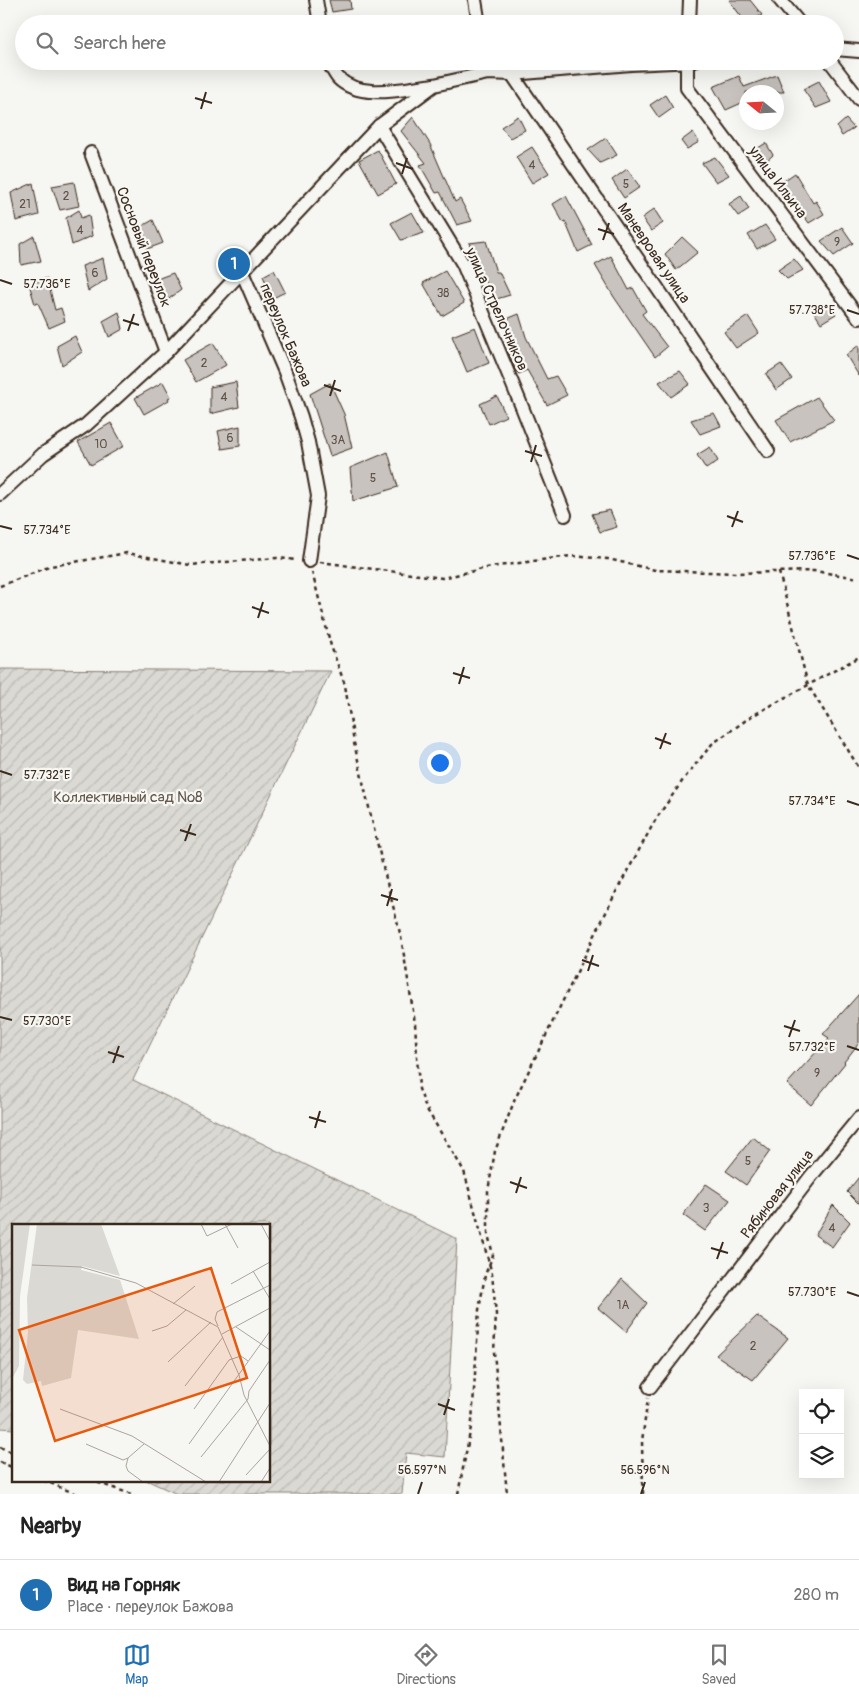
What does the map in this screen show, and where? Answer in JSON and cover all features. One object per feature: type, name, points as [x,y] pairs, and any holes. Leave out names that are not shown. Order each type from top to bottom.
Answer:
[{"type":"street","points":[[316,0],[318,15]]},
{"type":"street","points":[[475,0],[478,15]]},
{"type":"street","points":[[689,15],[690,0]]},
{"type":"street","points":[[780,0],[792,15]]},
{"type":"street","points":[[844,49],[859,51]]},
{"type":"street","points":[[333,70],[338,78],[352,87],[368,92],[434,85],[478,70]]},
{"type":"street","points":[[498,70],[512,74],[560,70]]},
{"type":"street","name":"улица Ильича","points":[[688,70],[687,88],[859,318]]},
{"type":"street","points":[[837,70],[859,99]]},
{"type":"street","name":"Маневровая улица","points":[[512,74],[768,451]]},
{"type":"street","points":[[242,272],[379,126],[434,85]]},
{"type":"street","name":"улица Стрелочников","points":[[379,126],[462,264],[565,515]]},
{"type":"street","name":"Сосновый переулок","points":[[91,153],[166,352]]},
{"type":"street","name":"переулок Бажова","points":[[0,494],[43,454],[86,425],[166,352],[242,272],[286,372],[308,442],[318,496],[309,560]]},
{"type":"street","name":"Рябиновая улица","points":[[650,1387],[812,1175],[859,1118]]},
{"type":"path","points":[[0,586],[51,566],[127,553],[190,565],[277,558],[309,560],[442,578],[491,567],[570,556],[608,559],[656,570],[814,571],[859,578]]},
{"type":"path","points":[[309,560],[331,646],[345,686],[356,752],[401,937],[416,1024],[419,1089],[426,1108],[464,1171],[492,1274],[496,1314],[494,1352],[506,1494]]},
{"type":"path","points":[[779,572],[808,686],[859,768]]},
{"type":"path","points":[[458,1494],[472,1422],[479,1310],[485,1275],[494,1255],[488,1234],[488,1191],[495,1151],[515,1099],[616,892],[656,819],[683,780],[712,744],[752,716],[859,658]]},
{"type":"path","points":[[643,1494],[642,1441],[650,1387]]},
{"type":"path","points":[[0,1447],[12,1452]]},
{"type":"path","points":[[0,1462],[12,1467]]},
{"type":"path","points":[[48,1482],[76,1494]]},
{"type":"path","points":[[96,1482],[131,1494]]},
{"type":"green space","name":"Коллективный сад №8","points":[[0,669],[331,671],[133,1080],[457,1239],[445,1457],[406,1453],[402,1494],[177,1494],[150,1482],[270,1482],[270,1224],[12,1224],[12,1429],[0,1428]]},
{"type":"building","points":[[329,0],[350,0],[351,9],[332,12]]},
{"type":"building","points":[[729,0],[750,0],[762,15],[740,15]]},
{"type":"building","points":[[777,75],[781,85],[750,85]]},
{"type":"building","points":[[739,76],[743,85],[739,85],[739,104],[726,110],[713,87]]},
{"type":"building","points":[[819,81],[831,102],[816,108],[803,89]]},
{"type":"building","points":[[665,95],[673,108],[659,118],[650,105]]},
{"type":"building","points":[[518,116],[525,130],[510,138],[501,127]]},
{"type":"building","points":[[413,117],[430,144],[455,202],[460,199],[472,221],[457,225],[440,192],[436,193],[420,165],[426,163],[401,131]]},
{"type":"building","points":[[846,119],[854,128],[842,136],[837,127]]},
{"type":"building","points":[[693,132],[699,142],[687,149],[681,141]]},
{"type":"building","points":[[606,138],[617,155],[600,163],[588,150]]},
{"type":"building","points":[[766,143],[773,155],[765,162],[755,150]]},
{"type":"building","points":[[532,147],[549,173],[532,183],[516,157]]},
{"type":"building","points":[[378,150],[396,184],[378,194],[359,160]]},
{"type":"building","points":[[715,157],[729,175],[716,182],[702,163]]},
{"type":"building","points":[[627,169],[640,187],[624,198],[612,180]]},
{"type":"building","points":[[795,173],[813,203],[816,201],[824,214],[809,223],[800,211],[802,210],[779,184]]},
{"type":"building","points":[[74,182],[79,206],[60,210],[52,186]]},
{"type":"building","points":[[33,183],[39,215],[16,221],[11,193]]},
{"type":"building","points":[[566,196],[592,245],[578,252],[565,221],[563,222],[553,204]]},
{"type":"building","points":[[741,196],[749,209],[738,216],[729,204]]},
{"type":"building","points":[[654,209],[663,223],[651,231],[642,218]]},
{"type":"building","points":[[79,210],[81,218],[89,215],[92,236],[72,245],[66,218]]},
{"type":"building","points":[[412,212],[424,233],[401,240],[391,223]]},
{"type":"building","points":[[153,220],[163,243],[147,249],[139,228]]},
{"type":"building","points":[[765,225],[775,239],[757,249],[748,235]]},
{"type":"building","points":[[842,227],[853,243],[834,256],[821,241]]},
{"type":"building","points":[[34,236],[41,261],[21,265],[20,244]]},
{"type":"building","points":[[682,237],[698,252],[676,270],[665,254]]},
{"type":"building","points":[[486,241],[496,272],[499,272],[510,295],[493,300],[469,243]]},
{"type":"building","points":[[611,256],[629,290],[633,288],[646,311],[642,314],[667,347],[655,357],[614,297],[595,265]]},
{"type":"building","points":[[103,258],[107,279],[88,291],[82,266]]},
{"type":"building","points":[[794,259],[803,270],[787,279],[778,270]]},
{"type":"building","points":[[274,270],[285,292],[273,298],[263,276]]},
{"type":"building","points":[[445,271],[464,303],[442,316],[423,283]]},
{"type":"building","points":[[173,273],[181,290],[162,304],[154,280]]},
{"type":"building","points":[[47,278],[55,310],[61,308],[65,321],[49,328],[38,303],[35,304],[29,284]]},
{"type":"building","points":[[827,304],[836,314],[821,323],[814,312]]},
{"type":"building","points":[[119,312],[123,329],[109,337],[103,321]]},
{"type":"building","points":[[519,314],[526,337],[547,379],[556,376],[567,395],[547,405],[527,370],[519,374],[516,371],[508,352],[513,351],[502,321]]},
{"type":"building","points":[[748,316],[759,333],[736,348],[724,332]]},
{"type":"building","points":[[475,327],[489,363],[467,372],[452,336]]},
{"type":"building","points":[[75,336],[82,352],[62,365],[57,346]]},
{"type":"building","points":[[213,343],[226,365],[196,382],[183,360]]},
{"type":"building","points":[[859,345],[859,376],[846,355]]},
{"type":"building","points":[[781,364],[792,379],[776,390],[766,374]]},
{"type":"building","points":[[680,371],[690,384],[671,397],[659,382]]},
{"type":"building","points":[[163,382],[171,397],[144,414],[135,398]]},
{"type":"building","points":[[236,382],[239,407],[210,414],[210,387]]},
{"type":"building","points":[[330,383],[344,414],[352,448],[330,456],[310,394]]},
{"type":"building","points":[[497,396],[506,416],[489,424],[480,404]]},
{"type":"building","points":[[817,397],[834,420],[790,442],[776,420]]},
{"type":"building","points":[[714,413],[721,426],[700,434],[691,420]]},
{"type":"building","points":[[111,423],[124,446],[91,465],[78,442]]},
{"type":"building","points":[[240,426],[240,446],[222,449],[218,431]]},
{"type":"building","points":[[710,447],[718,461],[706,469],[697,455]]},
{"type":"building","points":[[388,452],[398,487],[353,501],[350,468]]},
{"type":"building","points":[[610,510],[617,527],[600,532],[592,514]]},
{"type":"building","points":[[859,994],[859,1043],[811,1105],[787,1084],[829,1038],[823,1034]]},
{"type":"building","points":[[753,1137],[770,1151],[746,1185],[726,1171]]},
{"type":"building","points":[[859,1177],[859,1204],[847,1192]]},
{"type":"building","points":[[706,1184],[730,1200],[705,1231],[683,1215]]},
{"type":"building","points":[[833,1205],[850,1222],[832,1247],[815,1235]]},
{"type":"building","points":[[622,1279],[647,1303],[626,1332],[598,1308]]},
{"type":"building","points":[[757,1316],[788,1338],[753,1380],[716,1355]]},
{"type":"place","name":"Вид на Горняк","points":[[234,264]]}]
